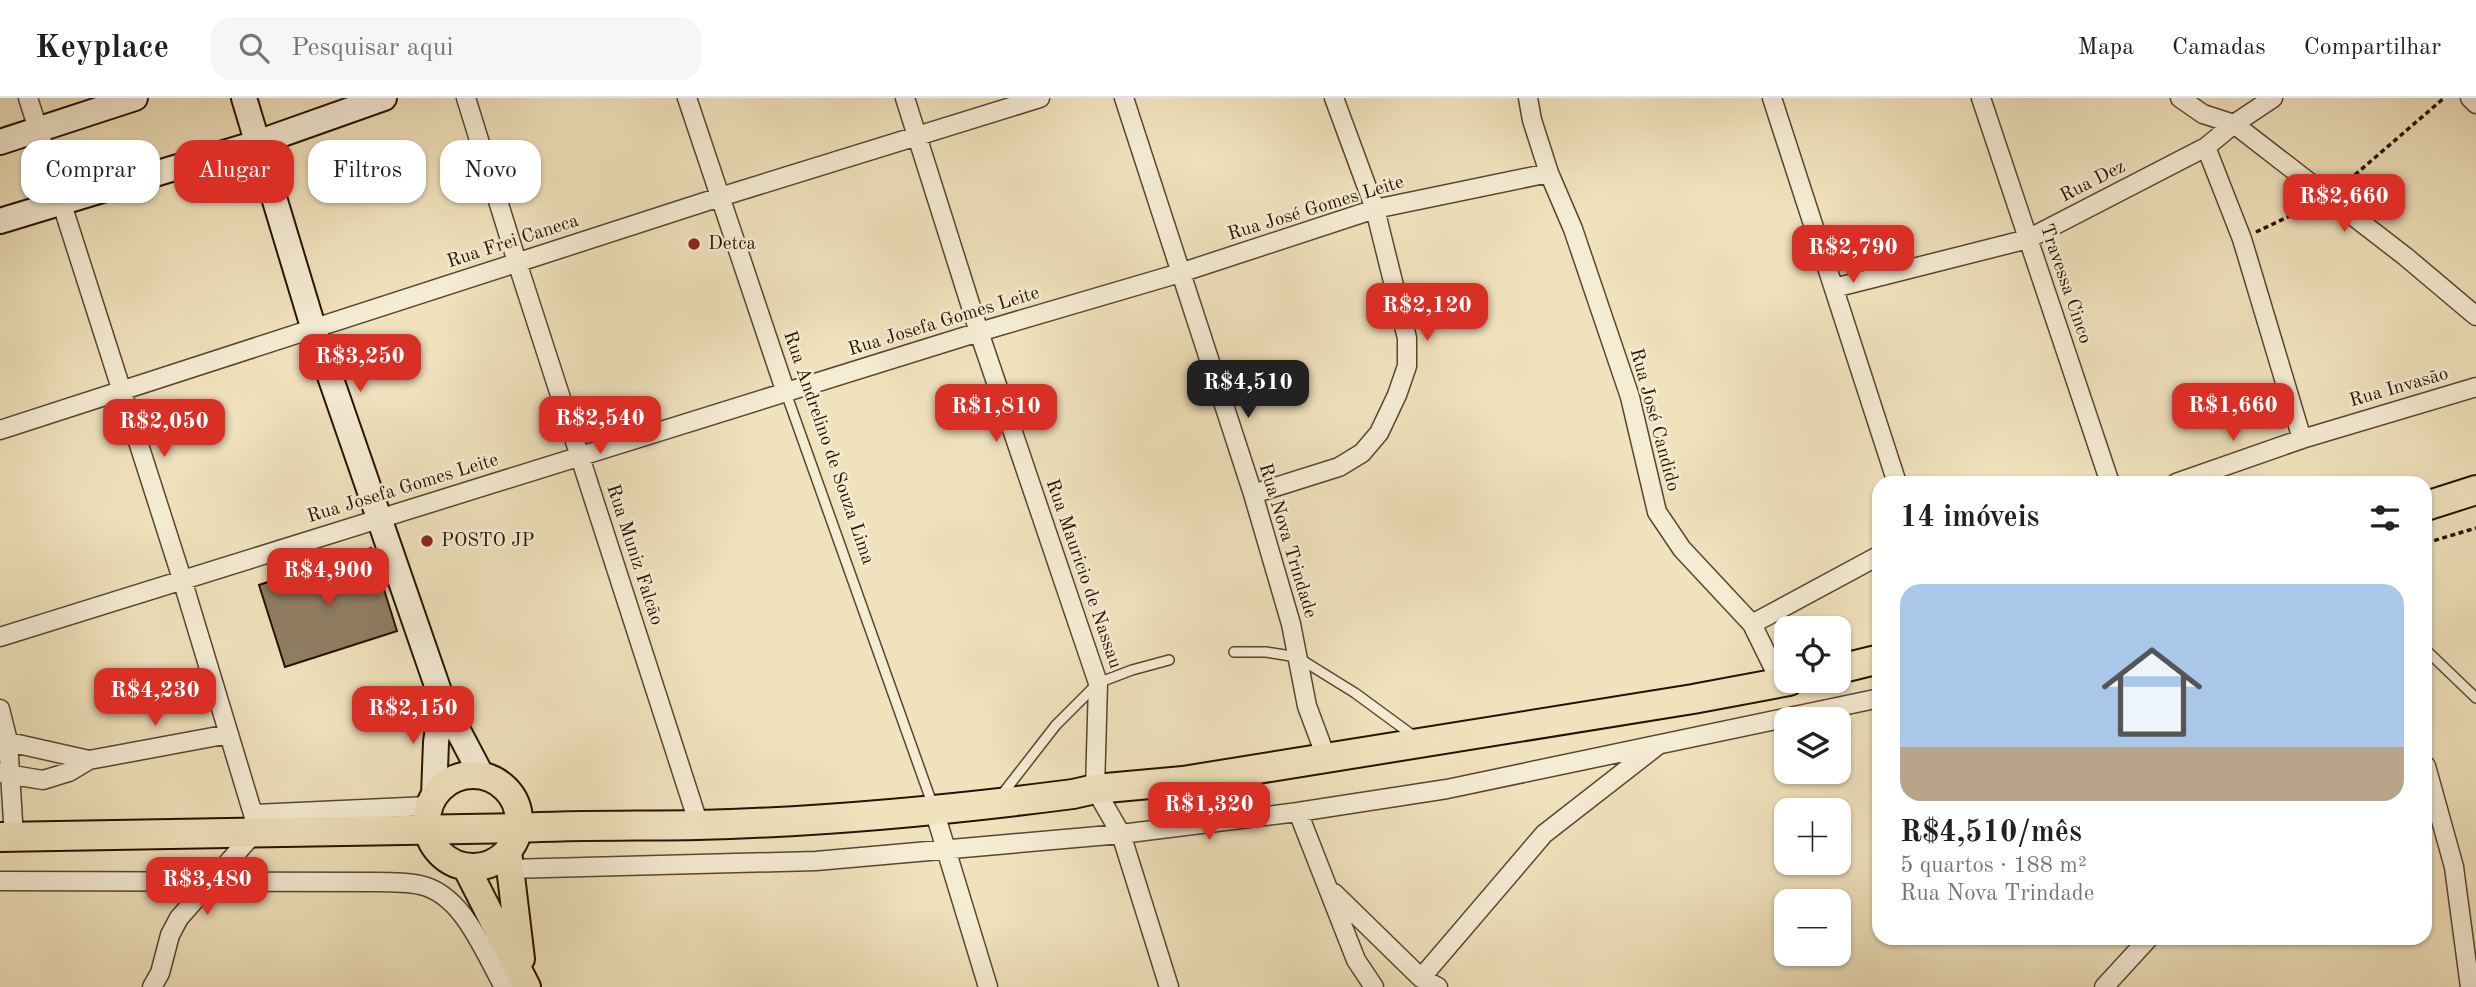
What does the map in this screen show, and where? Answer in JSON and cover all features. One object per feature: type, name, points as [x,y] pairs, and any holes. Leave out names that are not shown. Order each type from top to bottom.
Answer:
[{"type":"highway","points":[[2432,504],[2476,490]]},
{"type":"highway","points":[[1851,665],[1872,661]]},
{"type":"highway","points":[[7,837],[430,810],[512,850],[577,825],[699,825],[934,810],[1095,789],[1183,781],[1774,684]]},
{"type":"main road","points":[[0,142],[135,98]]},
{"type":"main road","points":[[244,98],[256,140]]},
{"type":"main road","points":[[265,140],[384,98]]},
{"type":"main road","points":[[0,220],[59,203]]},
{"type":"main road","points":[[275,203],[314,330],[442,701],[481,776]]},
{"type":"main road","points":[[442,701],[430,810],[431,842],[451,863],[466,867],[481,867],[512,850]]},
{"type":"main road","points":[[430,810],[443,785],[468,775],[493,780],[510,795],[519,816],[512,850],[518,984]]},
{"type":"main road","points":[[466,867],[518,984]]},
{"type":"street","points":[[28,98],[41,140]]},
{"type":"street","name":"Rua Muniz Falcão","points":[[466,98],[699,825]]},
{"type":"street","name":"Rua Andrelino de Souza Lima","points":[[687,98],[786,393]]},
{"type":"street","name":"Rua Mauricio de Nassau","points":[[905,98],[979,332],[1098,683],[1095,789]]},
{"type":"street","name":"Rua Frei Caneca","points":[[0,430],[720,197],[1040,98]]},
{"type":"street","name":"Rua Nova Trindade","points":[[1124,98],[1253,494],[1292,624],[1307,706],[1326,757]]},
{"type":"street","points":[[1253,494],[1339,467],[1362,453],[1379,433],[1407,366],[1407,338],[1375,209],[1334,98]]},
{"type":"street","name":"Rua José Candido","points":[[1528,98],[1549,173],[1573,229],[1630,397],[1657,512],[1682,549],[1752,624],[1774,663]]},
{"type":"street","points":[[1772,98],[1895,476]]},
{"type":"street","name":"Travessa Cinco","points":[[1981,98],[2108,476]]},
{"type":"street","points":[[2180,98],[2203,114],[2234,124],[2476,316]]},
{"type":"street","points":[[2273,98],[2206,147],[2242,239],[2302,439]]},
{"type":"street","points":[[2470,98],[2476,104]]},
{"type":"street","name":"Rua Dez","points":[[1834,288],[2028,239],[2206,147]]},
{"type":"street","name":"Rua José Gomes Leite","points":[[1180,273],[1375,209],[1549,173]]},
{"type":"street","points":[[62,203],[182,579],[254,823],[213,881],[180,918],[170,935],[160,973],[152,987]]},
{"type":"street","name":"Rua Josefa Gomes Leite","points":[[0,637],[979,332],[1180,273]]},
{"type":"street","name":"Rua Invasão","points":[[2196,476],[2302,439],[2476,387]]},
{"type":"street","points":[[1752,624],[1872,559]]},
{"type":"street","points":[[512,850],[816,861],[1121,834],[1298,812],[1447,789],[1872,700]]},
{"type":"street","points":[[0,709],[4,741],[7,837]]},
{"type":"street","points":[[4,774],[32,779],[54,778],[89,760],[229,734]]},
{"type":"street","points":[[4,741],[89,760]]},
{"type":"street","points":[[1421,978],[1544,834],[1661,743]]},
{"type":"street","points":[[2432,788],[2454,867],[2468,986]]},
{"type":"street","points":[[1095,789],[1121,834],[1169,987]]},
{"type":"street","points":[[934,810],[988,987]]},
{"type":"street","points":[[1298,812],[1356,960],[1374,987]]},
{"type":"street","points":[[0,881],[376,881],[422,885],[461,910],[518,984]]},
{"type":"street","points":[[1328,887],[1421,978],[1438,987]]},
{"type":"street","points":[[2104,987],[2143,945]]},
{"type":"lane","name":"Rua Andrelino de Souza Lima","points":[[786,393],[934,810]]},
{"type":"lane","points":[[1234,652],[1265,652],[1297,657],[1355,693],[1422,742]]},
{"type":"lane","points":[[2432,656],[2476,698]]},
{"type":"lane","points":[[994,804],[1056,725],[1098,683],[1169,660]]},
{"type":"path","points":[[2242,239],[2329,197],[2444,98]]},
{"type":"path","points":[[2432,541],[2476,528]]},
{"type":"building","points":[[371,548],[397,631],[285,667],[259,585]]},
{"type":"place","name":"Detca","points":[[694,244]]},
{"type":"place","name":"POSTO JP","points":[[427,541]]}]
